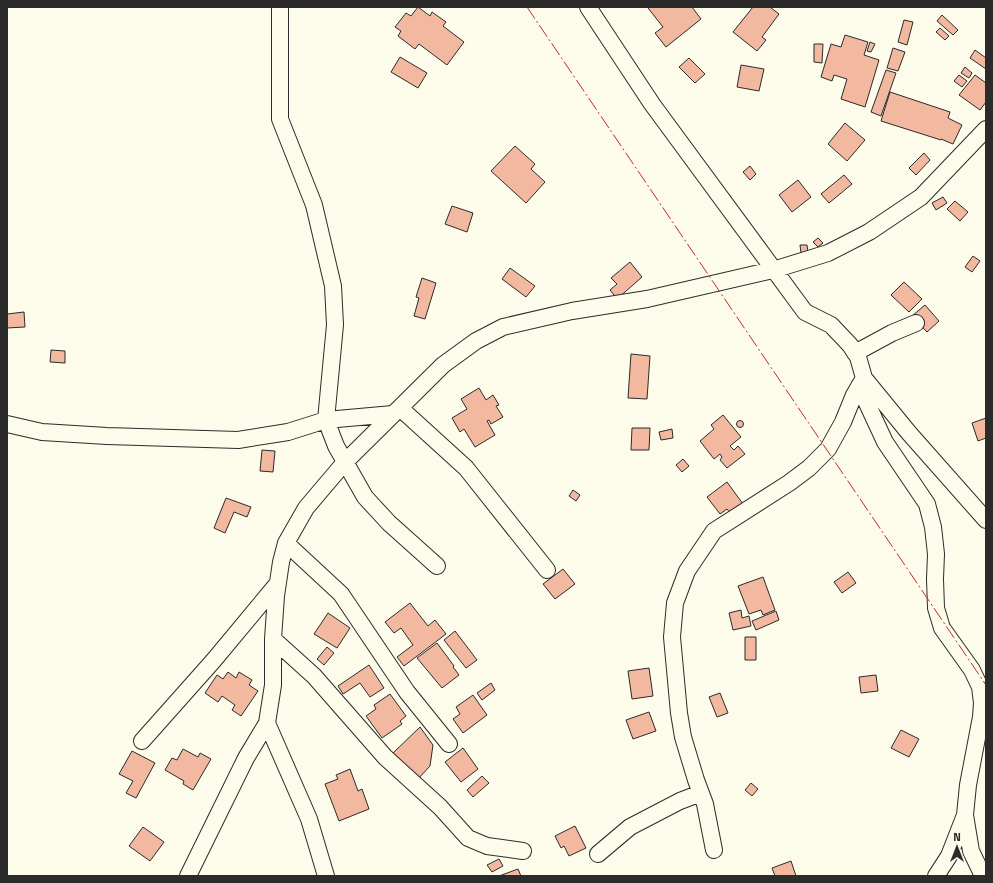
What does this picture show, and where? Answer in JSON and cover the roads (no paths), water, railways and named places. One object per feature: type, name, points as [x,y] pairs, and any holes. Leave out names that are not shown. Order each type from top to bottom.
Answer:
[{"type":"street","points":[[280,7],[280,118],[314,205],[333,286],[335,325],[326,420],[333,441],[365,497],[389,523],[437,566]]},
{"type":"street","points":[[588,7],[652,104],[805,312],[831,325],[850,345],[855,353],[861,382],[884,442],[927,504],[933,527],[935,547],[936,608],[942,628],[972,670],[980,687],[982,704],[981,717],[968,785],[965,815],[971,851],[983,876]]},
{"type":"street","points":[[188,876],[246,758],[267,723],[274,685],[274,639],[278,582],[286,543],[306,508],[345,462],[443,365],[476,341],[503,326],[572,311],[647,300],[773,270],[828,253],[896,216],[921,196],[986,129]]},
{"type":"street","points":[[855,353],[892,332],[916,323]]},
{"type":"street","points":[[861,382],[984,513]]},
{"type":"street","points":[[714,850],[705,804],[683,737],[679,713],[672,637],[675,603],[687,571],[714,531],[789,483],[809,468],[828,449],[843,422],[861,382]]},
{"type":"street","points":[[7,424],[42,432],[238,440],[288,432],[326,420],[397,410],[466,468],[547,570]]},
{"type":"street","points":[[286,543],[341,594],[407,692],[449,744]]},
{"type":"street","points":[[142,741],[228,643],[278,582]]},
{"type":"street","points":[[274,639],[314,676],[385,757],[440,807],[468,838],[487,846],[523,850]]},
{"type":"street","points":[[267,723],[309,819],[326,876]]},
{"type":"street","points":[[598,854],[630,827],[680,801],[701,793]]},
{"type":"street","points":[[936,876],[949,856],[965,815]]}]
